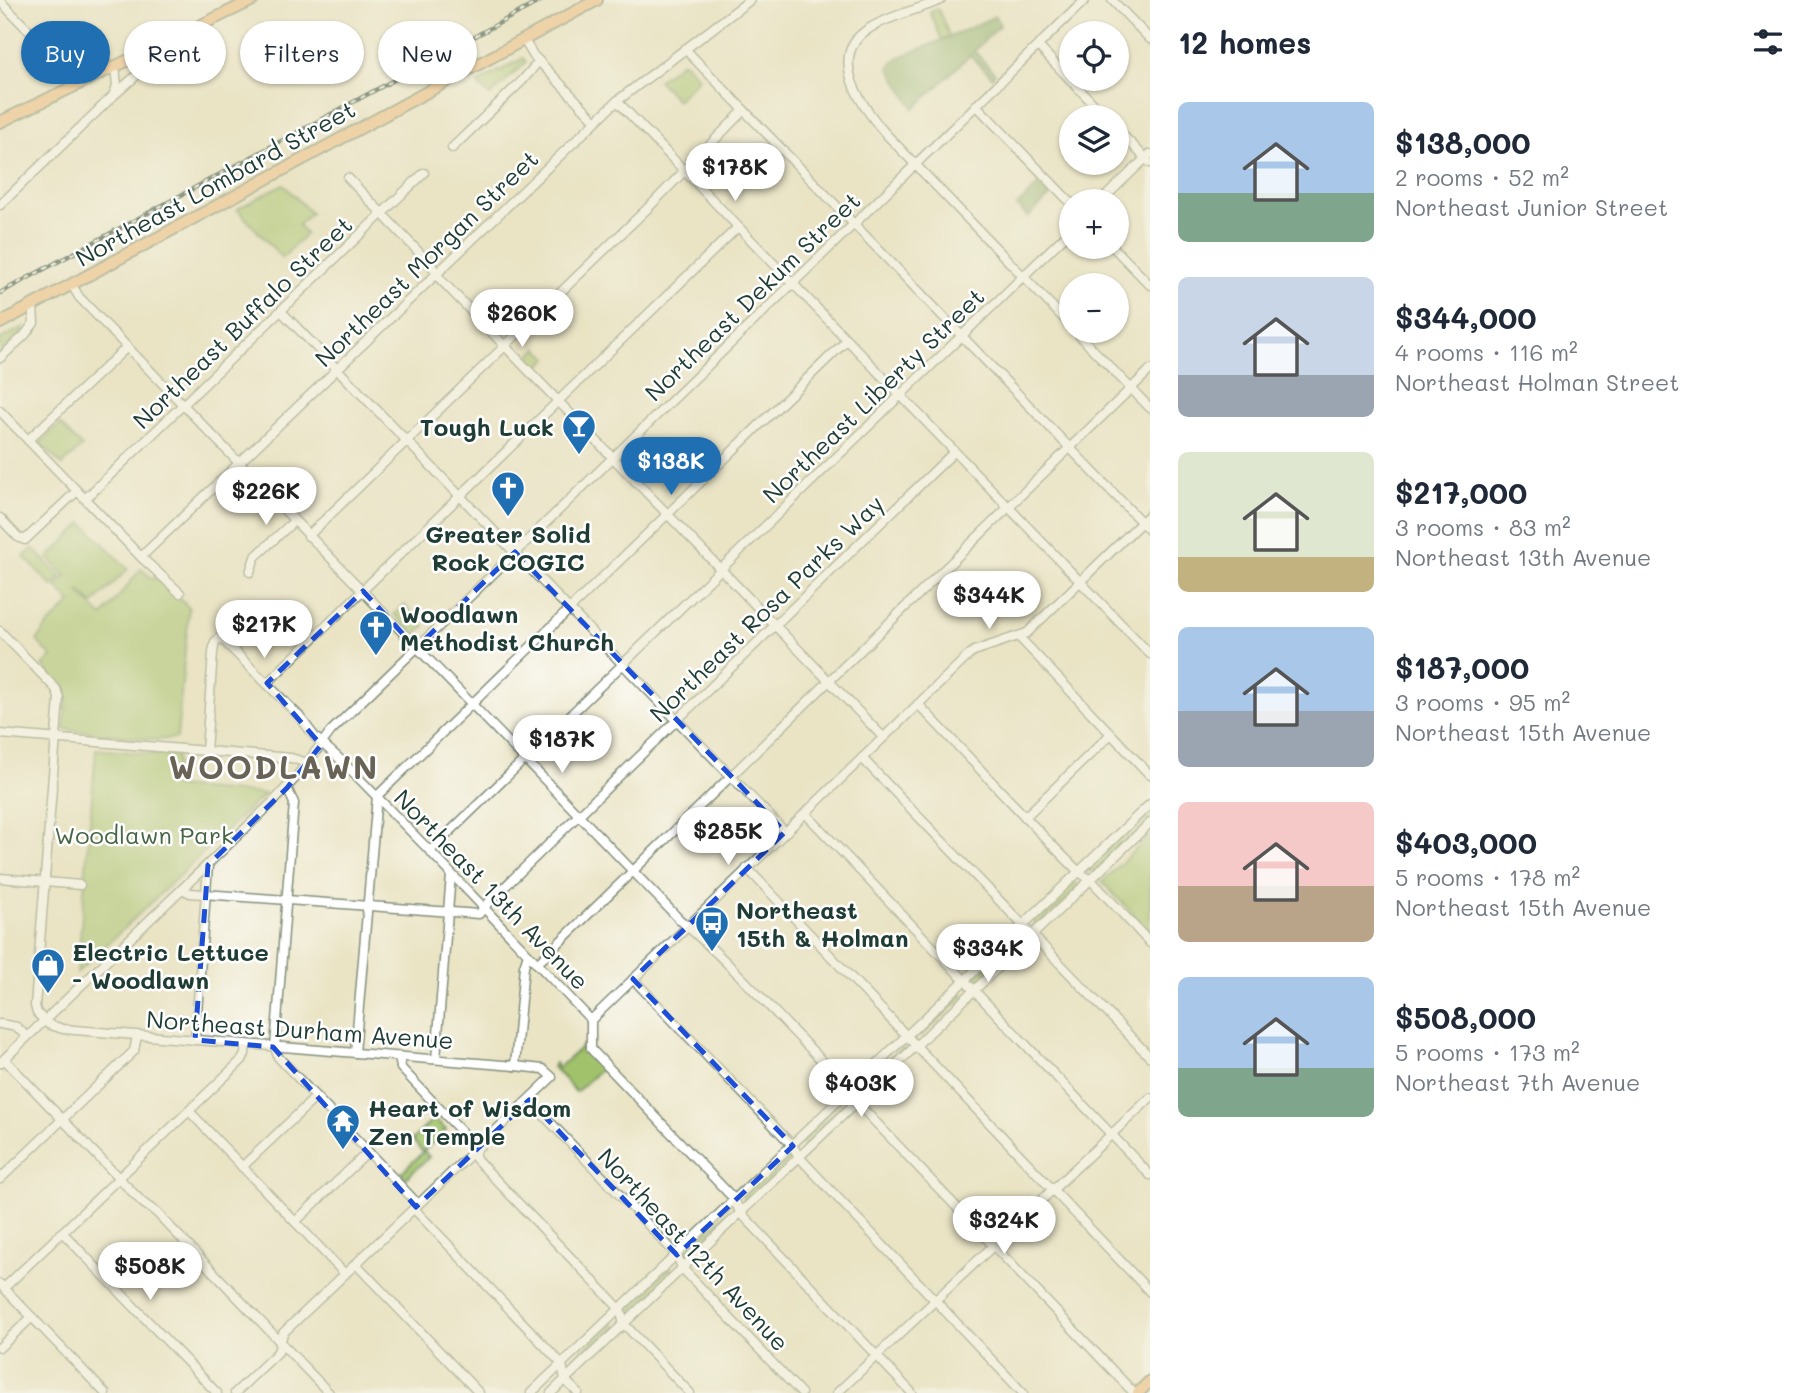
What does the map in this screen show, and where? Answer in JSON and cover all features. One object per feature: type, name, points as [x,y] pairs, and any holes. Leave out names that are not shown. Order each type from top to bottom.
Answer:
[{"type":"main road","points":[[212,21],[253,0]]},
{"type":"main road","name":"Northeast Lombard Street","points":[[0,323],[597,0]]},
{"type":"main road","points":[[0,122],[124,62]]},
{"type":"main road","points":[[1136,1393],[1150,1381]]},
{"type":"street","name":"Northeast Morgan Street","points":[[141,557],[617,101],[750,0]]},
{"type":"street","points":[[941,0],[868,29],[853,43],[847,58],[849,73],[869,112],[885,133],[1059,314]]},
{"type":"street","name":"Northeast Dekum Street","points":[[2,1061],[287,788],[331,731],[1085,0]]},
{"type":"street","points":[[1112,0],[1150,39]]},
{"type":"street","points":[[0,1],[63,66],[74,86]]},
{"type":"street","points":[[524,40],[530,51],[596,121]]},
{"type":"street","points":[[1038,46],[1095,105]]},
{"type":"street","points":[[685,49],[1150,531]]},
{"type":"street","points":[[452,148],[522,82],[539,61]]},
{"type":"street","points":[[113,96],[117,86],[115,66]]},
{"type":"street","points":[[0,205],[127,84]]},
{"type":"street","points":[[617,101],[1150,654]]},
{"type":"street","points":[[976,105],[1059,191]]},
{"type":"street","points":[[308,536],[744,110]]},
{"type":"street","points":[[1114,189],[1148,158],[1129,140]]},
{"type":"street","name":"Northeast Buffalo Street","points":[[85,499],[424,173]]},
{"type":"street","points":[[348,178],[504,346],[883,737]]},
{"type":"street","points":[[267,683],[738,227]]},
{"type":"street","name":"Northeast Liberty Street","points":[[430,851],[1059,242]]},
{"type":"street","points":[[1125,259],[1150,285]]},
{"type":"street","points":[[72,285],[79,297],[308,536],[687,926],[714,949],[1136,1393]]},
{"type":"street","points":[[0,358],[34,323],[33,306]]},
{"type":"street","points":[[281,311],[785,832]]},
{"type":"street","points":[[355,1053],[377,796],[847,340]]},
{"type":"street","points":[[1087,343],[1150,408]]},
{"type":"street","points":[[29,440],[127,347]]},
{"type":"street","points":[[537,964],[1150,370]]},
{"type":"street","points":[[0,411],[141,557],[180,593]]},
{"type":"street","name":"Northeast Rosa Parks Way","points":[[484,910],[488,903],[954,452]]},
{"type":"street","points":[[0,519],[18,537],[25,540],[77,491]]},
{"type":"street","points":[[912,1393],[740,1212],[734,1199],[591,1049],[591,1020],[974,651],[1027,633],[1150,514]]},
{"type":"street","points":[[250,572],[255,557],[294,521]]},
{"type":"street","points":[[0,631],[59,695],[35,1006],[44,1021]]},
{"type":"street","name":"Northeast 13th Avenue","points":[[206,751],[217,637],[227,642],[321,744],[377,796],[591,1020]]},
{"type":"street","points":[[1020,637],[1150,775]]},
{"type":"street","points":[[918,704],[1150,943]]},
{"type":"street","points":[[0,734],[291,758],[307,763]]},
{"type":"street","points":[[1025,817],[1111,734]]},
{"type":"street","points":[[862,758],[1150,1057]]},
{"type":"street","points":[[287,788],[294,803],[275,1047],[278,1057],[414,1200],[417,1212],[562,1364],[565,1380],[578,1393]]},
{"type":"street","points":[[531,1393],[1150,804]]},
{"type":"street","points":[[805,813],[1150,1175]]},
{"type":"street","points":[[551,1393],[1150,823]]},
{"type":"street","points":[[195,1040],[208,865]]},
{"type":"street","points":[[747,868],[1150,1292]]},
{"type":"street","points":[[436,1059],[451,875]]},
{"type":"street","points":[[0,878],[80,885]]},
{"type":"street","points":[[182,889],[190,893],[447,913],[477,915],[484,910]]},
{"type":"street","points":[[515,1066],[524,966],[528,954]]},
{"type":"street","points":[[633,979],[1023,1393]]},
{"type":"street","name":"Northeast Durham Avenue","points":[[44,1021],[63,1029],[543,1069],[552,1077],[529,1100]]},
{"type":"street","points":[[0,1024],[17,1027],[27,1037]]},
{"type":"street","points":[[0,1179],[134,1051],[137,1036]]},
{"type":"street","points":[[105,1393],[2,1286],[244,1057],[246,1045]]},
{"type":"street","points":[[399,1056],[401,1068],[473,1144],[476,1159],[620,1309],[624,1324],[690,1393]]},
{"type":"street","points":[[2,1061],[63,1119],[143,1203],[156,1212],[329,1393]]},
{"type":"street","points":[[242,1167],[316,1097]]},
{"type":"street","points":[[837,1393],[1150,1098]]},
{"type":"street","points":[[235,1393],[278,1352],[283,1333],[529,1100]]},
{"type":"street","name":"Northeast 12th Avenue","points":[[529,1100],[677,1255],[682,1268],[801,1393]]},
{"type":"street","points":[[189,1111],[345,1274]]},
{"type":"street","points":[[295,1222],[368,1152]]},
{"type":"street","points":[[62,1232],[217,1393]]},
{"type":"street","points":[[356,1264],[479,1393]]},
{"type":"street","points":[[0,1348],[32,1317]]},
{"type":"highlighted area","points":[[515,552],[785,832],[633,979],[793,1146],[677,1255],[529,1100],[416,1207],[273,1047],[195,1040],[208,865],[287,788],[321,745],[267,683],[363,591],[416,648]]},
{"type":"green space","points":[[938,9],[950,37],[942,41],[930,12]]},
{"type":"green space","points":[[995,16],[1000,25],[974,51],[995,73],[992,77],[970,55],[914,109],[889,67],[897,58]]},
{"type":"green space","points":[[523,58],[526,62],[490,96],[477,83]]},
{"type":"green space","points":[[683,61],[699,78],[677,100],[658,80]]},
{"type":"green space","points":[[283,184],[311,213],[298,225],[306,234],[282,258],[237,209]]},
{"type":"green space","points":[[1039,184],[1050,196],[1028,217],[1017,206]]},
{"type":"green space","points":[[24,327],[22,333],[0,354],[0,339]]},
{"type":"green space","points":[[538,348],[548,358],[537,369],[527,359]]},
{"type":"green space","points":[[60,424],[82,447],[62,465],[40,443]]},
{"type":"green space","points":[[83,523],[128,569],[93,604],[79,592],[102,617],[141,569],[152,578],[161,579],[189,608],[177,738],[155,740],[64,729],[67,692],[43,666],[52,657],[37,641],[46,627],[71,603],[56,586],[66,576],[48,558]]},
{"type":"green space","points":[[33,548],[61,577],[52,586],[24,557]]},
{"type":"green space","points":[[404,605],[425,626],[415,635],[394,614]]},
{"type":"green space","name":"Woodlawn Park","points":[[96,749],[177,756],[175,787],[265,794],[77,973]]},
{"type":"green space","points":[[1150,808],[1150,819],[1095,872],[1089,872],[1089,867]]},
{"type":"green space","points":[[1150,835],[1150,932],[1102,882]]},
{"type":"green space","points":[[1073,883],[1078,884],[1079,888],[1035,926],[1034,920]]},
{"type":"green space","points":[[1019,936],[1022,940],[978,982],[976,975]]},
{"type":"green space","points":[[959,992],[964,996],[919,1036],[917,1031]]},
{"type":"green space","points":[[583,1046],[602,1068],[576,1092],[553,1067],[555,1063],[558,1068]]},
{"type":"green space","points":[[900,1048],[906,1050],[864,1092],[859,1091],[859,1087]]},
{"type":"green space","points":[[844,1102],[848,1105],[802,1147],[802,1141]]},
{"type":"green space","points":[[434,1118],[446,1130],[424,1151],[429,1157],[406,1178],[401,1173],[423,1152],[412,1140]]},
{"type":"green space","points":[[787,1156],[789,1161],[745,1201],[743,1196]]},
{"type":"green space","points":[[728,1212],[731,1217],[691,1256],[685,1254],[686,1251]]},
{"type":"green space","points":[[670,1267],[673,1273],[631,1313],[628,1312],[626,1308]]},
{"type":"green space","points":[[613,1322],[615,1327],[570,1367],[570,1361]]},
{"type":"railway","points":[[0,293],[542,0]]},
{"type":"place","name":"Tough Luck","points":[[579,456]]},
{"type":"place","name":"Greater Solid Rock COGIC","points":[[508,518]]},
{"type":"place","name":"Woodlawn Methodist Church","points":[[376,657]]},
{"type":"place","name":"Northeast 15th & Holman","points":[[712,953]]},
{"type":"place","name":"Electric Lettuce - Woodlawn","points":[[48,995]]},
{"type":"place","name":"Heart of Wisdom Zen Temple","points":[[343,1151]]},
{"type":"district","name":"WOODLAWN","points":[[274,766]]}]
